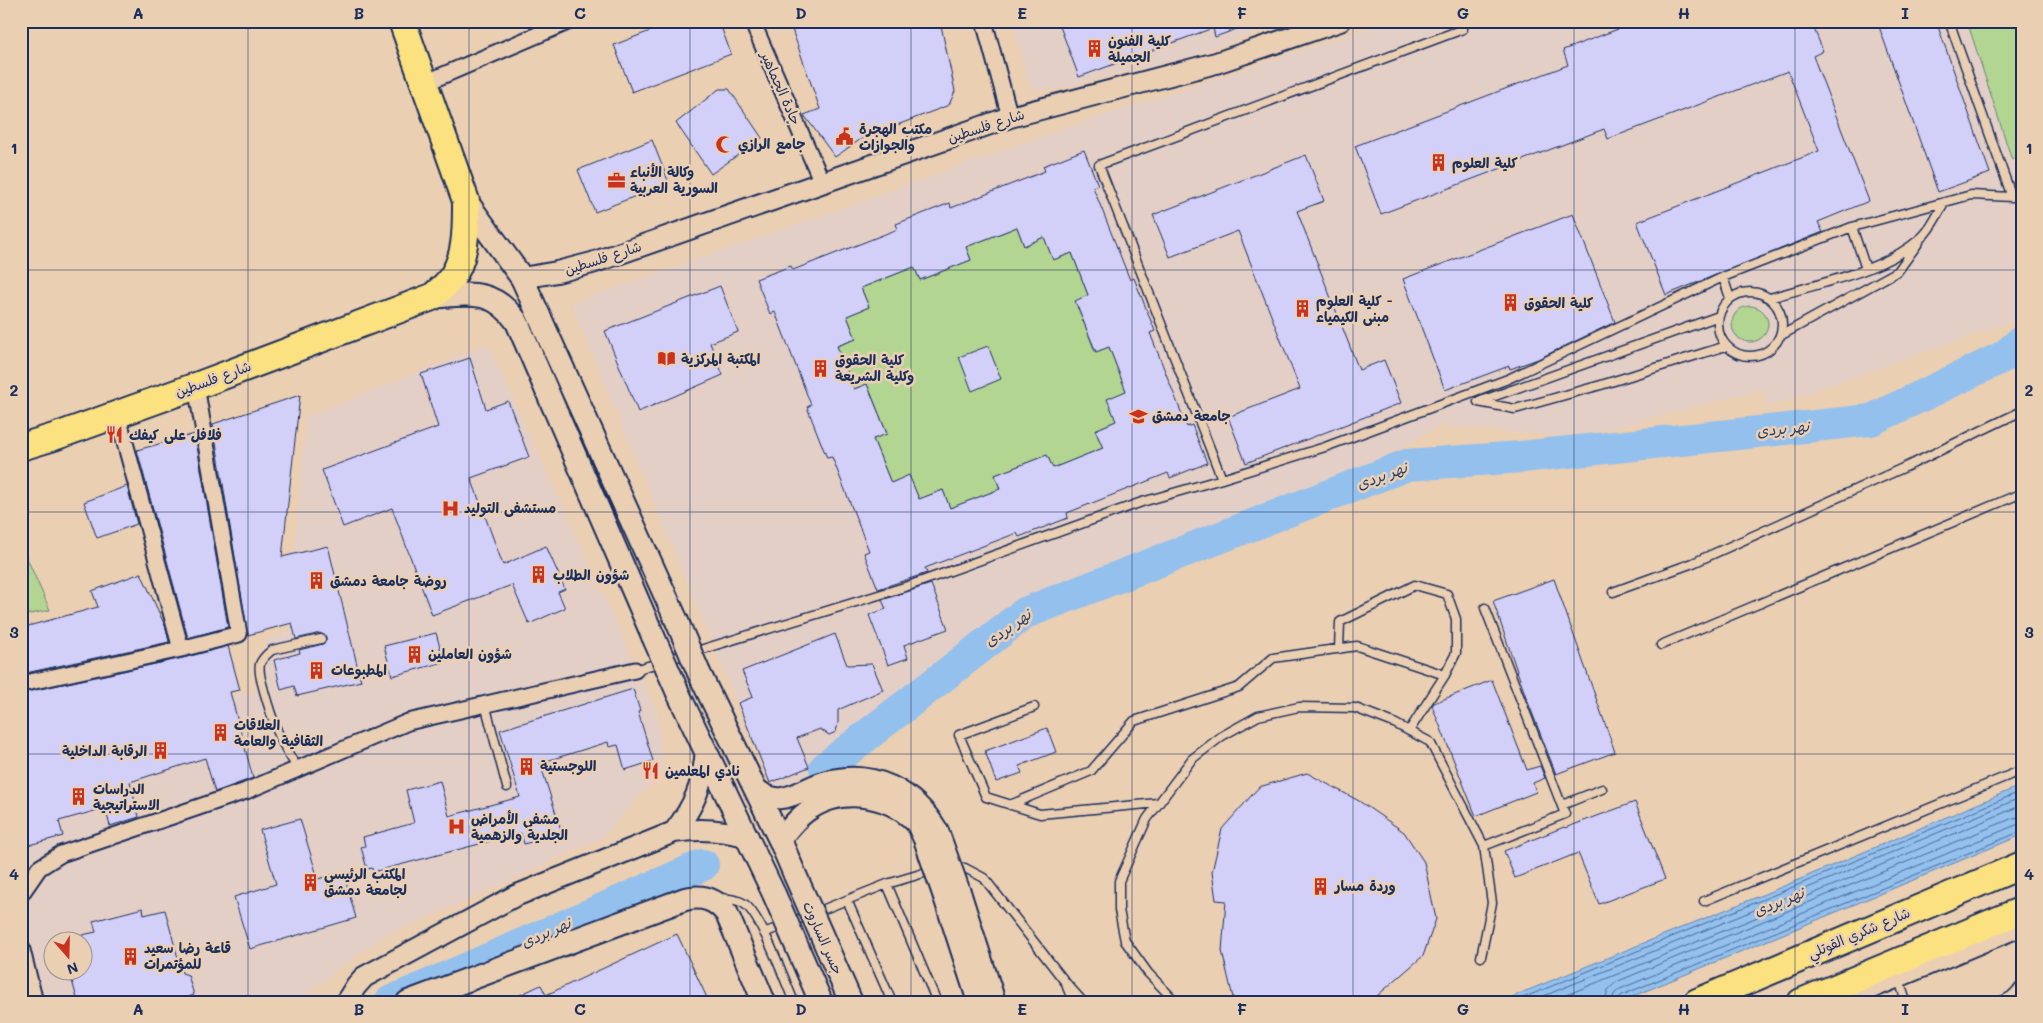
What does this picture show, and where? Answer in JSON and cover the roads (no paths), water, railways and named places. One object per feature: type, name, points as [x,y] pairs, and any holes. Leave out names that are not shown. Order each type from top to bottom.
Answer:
[{"type":"highway","points":[[402,21],[466,201],[466,220],[461,258],[450,280],[432,297]]},
{"type":"highway","name":"شارع فلسطين","points":[[21,446],[54,437],[196,386],[432,297]]},
{"type":"highway","name":"شارع شكري القوتلي","points":[[1697,1002],[2022,865]]},
{"type":"highway","points":[[1801,1002],[2022,910]]},
{"type":"main road","name":"جسر الساروت","points":[[466,201],[522,278],[699,673],[780,840],[851,1002]]},
{"type":"main road","name":"جسر الساروت","points":[[432,297],[472,293],[484,295],[503,305],[518,322],[678,693],[748,837],[821,1002]]},
{"type":"main road","points":[[408,1002],[685,899],[703,897],[716,903],[727,914],[764,1002]]},
{"type":"street","points":[[425,83],[570,21]]},
{"type":"street","name":"جادة الجماهير","points":[[752,21],[822,182]]},
{"type":"street","points":[[984,21],[1010,117]]},
{"type":"street","name":"شارع فلسطين","points":[[522,278],[592,263],[1010,117],[1216,63],[1340,21]]},
{"type":"street","points":[[21,684],[182,650],[240,634],[196,386]]},
{"type":"street","points":[[117,413],[182,650]]},
{"type":"street","points":[[21,894],[39,868],[61,854],[246,791],[408,722],[636,670]]},
{"type":"street","points":[[674,832],[688,814],[698,794],[704,773],[706,750]]},
{"type":"street","points":[[753,786],[766,796],[782,799],[827,781],[859,778],[890,786],[916,802],[927,813],[931,835],[995,1002]]},
{"type":"street","points":[[780,840],[792,824],[807,811],[825,802],[844,796],[864,796],[883,801],[901,811],[931,835]]},
{"type":"street","points":[[346,1002],[364,977],[503,902],[674,832],[712,829],[748,837]]},
{"type":"street","points":[[953,896],[978,1002]]},
{"type":"street","points":[[1844,1002],[2022,928]]},
{"type":"street","points":[[21,946],[35,1002]]},
{"type":"lane","points":[[1949,21],[2012,197]]},
{"type":"lane","points":[[1222,479],[1099,165],[1463,29]]},
{"type":"lane","points":[[636,670],[911,585],[1142,502],[1325,447],[1508,379],[1723,277],[1852,227],[1971,194],[2012,197],[2022,194]]},
{"type":"lane","points":[[1780,336],[1781,316],[1777,306],[1770,298],[1761,293],[1750,291],[1740,293],[1730,298],[1723,306],[1718,326],[1726,346],[1735,352],[1745,355],[1755,355],[1770,349],[1780,336],[1898,270],[1924,236],[1945,202]]},
{"type":"lane","points":[[1852,227],[1866,269]]},
{"type":"lane","points":[[1770,298],[1866,269],[1901,252],[1924,236]]},
{"type":"lane","points":[[1723,277],[1730,298]]},
{"type":"lane","points":[[1719,316],[1478,402],[1515,409],[1601,385],[1726,346]]},
{"type":"lane","points":[[1613,592],[1693,562],[1914,463],[2022,411]]},
{"type":"lane","points":[[1661,645],[2022,492]]},
{"type":"lane","points":[[1339,649],[1340,622],[1414,585],[1447,594],[1456,619],[1456,653],[1445,675],[1409,731]]},
{"type":"lane","points":[[1484,846],[1565,814],[1485,608]]},
{"type":"lane","points":[[298,768],[284,748],[274,726],[260,676],[260,663],[267,653],[272,650],[321,639]]},
{"type":"lane","points":[[1010,805],[1091,771],[1134,721],[1239,687],[1273,658],[1357,646],[1445,675]]},
{"type":"lane","points":[[485,704],[507,787]]},
{"type":"lane","points":[[1034,707],[959,735],[986,797],[1040,814],[1158,803]]},
{"type":"lane","points":[[1176,1002],[1148,973],[1125,941],[1119,910],[1119,882],[1147,819],[1192,759],[1222,736],[1258,716],[1299,708],[1355,708],[1394,723],[1430,742],[1484,846],[1492,904],[1481,957]]},
{"type":"lane","points":[[1704,901],[2022,770]]},
{"type":"lane","points":[[1562,805],[1602,789]]},
{"type":"lane","points":[[764,934],[887,884],[944,867],[960,867],[975,872],[991,885],[1066,983],[1083,1002]]},
{"type":"lane","points":[[887,884],[936,1002]]},
{"type":"lane","points":[[703,897],[742,902],[752,910],[794,1002]]},
{"type":"lane","points":[[847,900],[892,1002]]},
{"type":"lane","points":[[1899,979],[1906,1002]]},
{"type":"lane","points":[[1066,983],[1073,1002]]},
{"type":"lane","points":[[2000,1002],[2011,996],[2022,985]]},
{"type":"water","points":[[2022,785],[2022,835],[1619,1002],[1499,1002],[1779,888]]},
{"type":"waterway","name":"نهر بردى","points":[[825,768],[1025,613],[1407,465],[1521,457],[1871,420],[2003,357],[2022,341]]},
{"type":"waterway","name":"نهر بردى","points":[[390,1002],[703,865]]},
{"type":"place","name":"كلية الفنون الجميلة","points":[[1094,49]]},
{"type":"place","name":"مكتب الهجرة والجوازات","points":[[845,137]]},
{"type":"place","name":"جامع الرازي","points":[[724,144]]},
{"type":"place","name":"كلية العلوم","points":[[1438,163]]},
{"type":"place","name":"وكالة الأنباء السورية العربية","points":[[616,180]]},
{"type":"place","name":"كلية الحقوق","points":[[1510,303]]},
{"type":"place","name":"كلية العلوم - مبنى الكيمياء","points":[[1302,309]]},
{"type":"place","name":"المكتبة المركزية","points":[[667,359]]},
{"type":"place","name":"كلية الحقوق وكلية الشريعة","points":[[821,368]]},
{"type":"place","name":"جامعة دمشق","points":[[1138,416]]},
{"type":"place","name":"فلافل على كيفك","points":[[115,435]]},
{"type":"place","name":"مستشفى التوليد","points":[[450,508]]},
{"type":"place","name":"شؤون الطلاب","points":[[539,575]]},
{"type":"place","name":"روضة جامعة دمشق","points":[[316,581]]},
{"type":"place","name":"شؤون العاملين","points":[[414,654]]},
{"type":"place","name":"المطبوعات","points":[[317,670]]},
{"type":"place","name":"العلاقات الثقافية والعامة","points":[[220,733]]},
{"type":"place","name":"الرقابة الداخلية","points":[[161,751]]},
{"type":"place","name":"اللوجستية","points":[[526,766]]},
{"type":"place","name":"نادي المعلمين","points":[[651,771]]},
{"type":"place","name":"الدراسات الاستراتيجية","points":[[79,797]]},
{"type":"place","name":"مشفى الأمراض الجلدية والزهمية","points":[[457,827]]},
{"type":"place","name":"المكتب الرئيسي لجامعة دمشق","points":[[310,882]]},
{"type":"place","name":"وردة مسار","points":[[1321,886]]},
{"type":"place","name":"قاعة رضا سعيد للمؤتمرات","points":[[130,956]]}]
